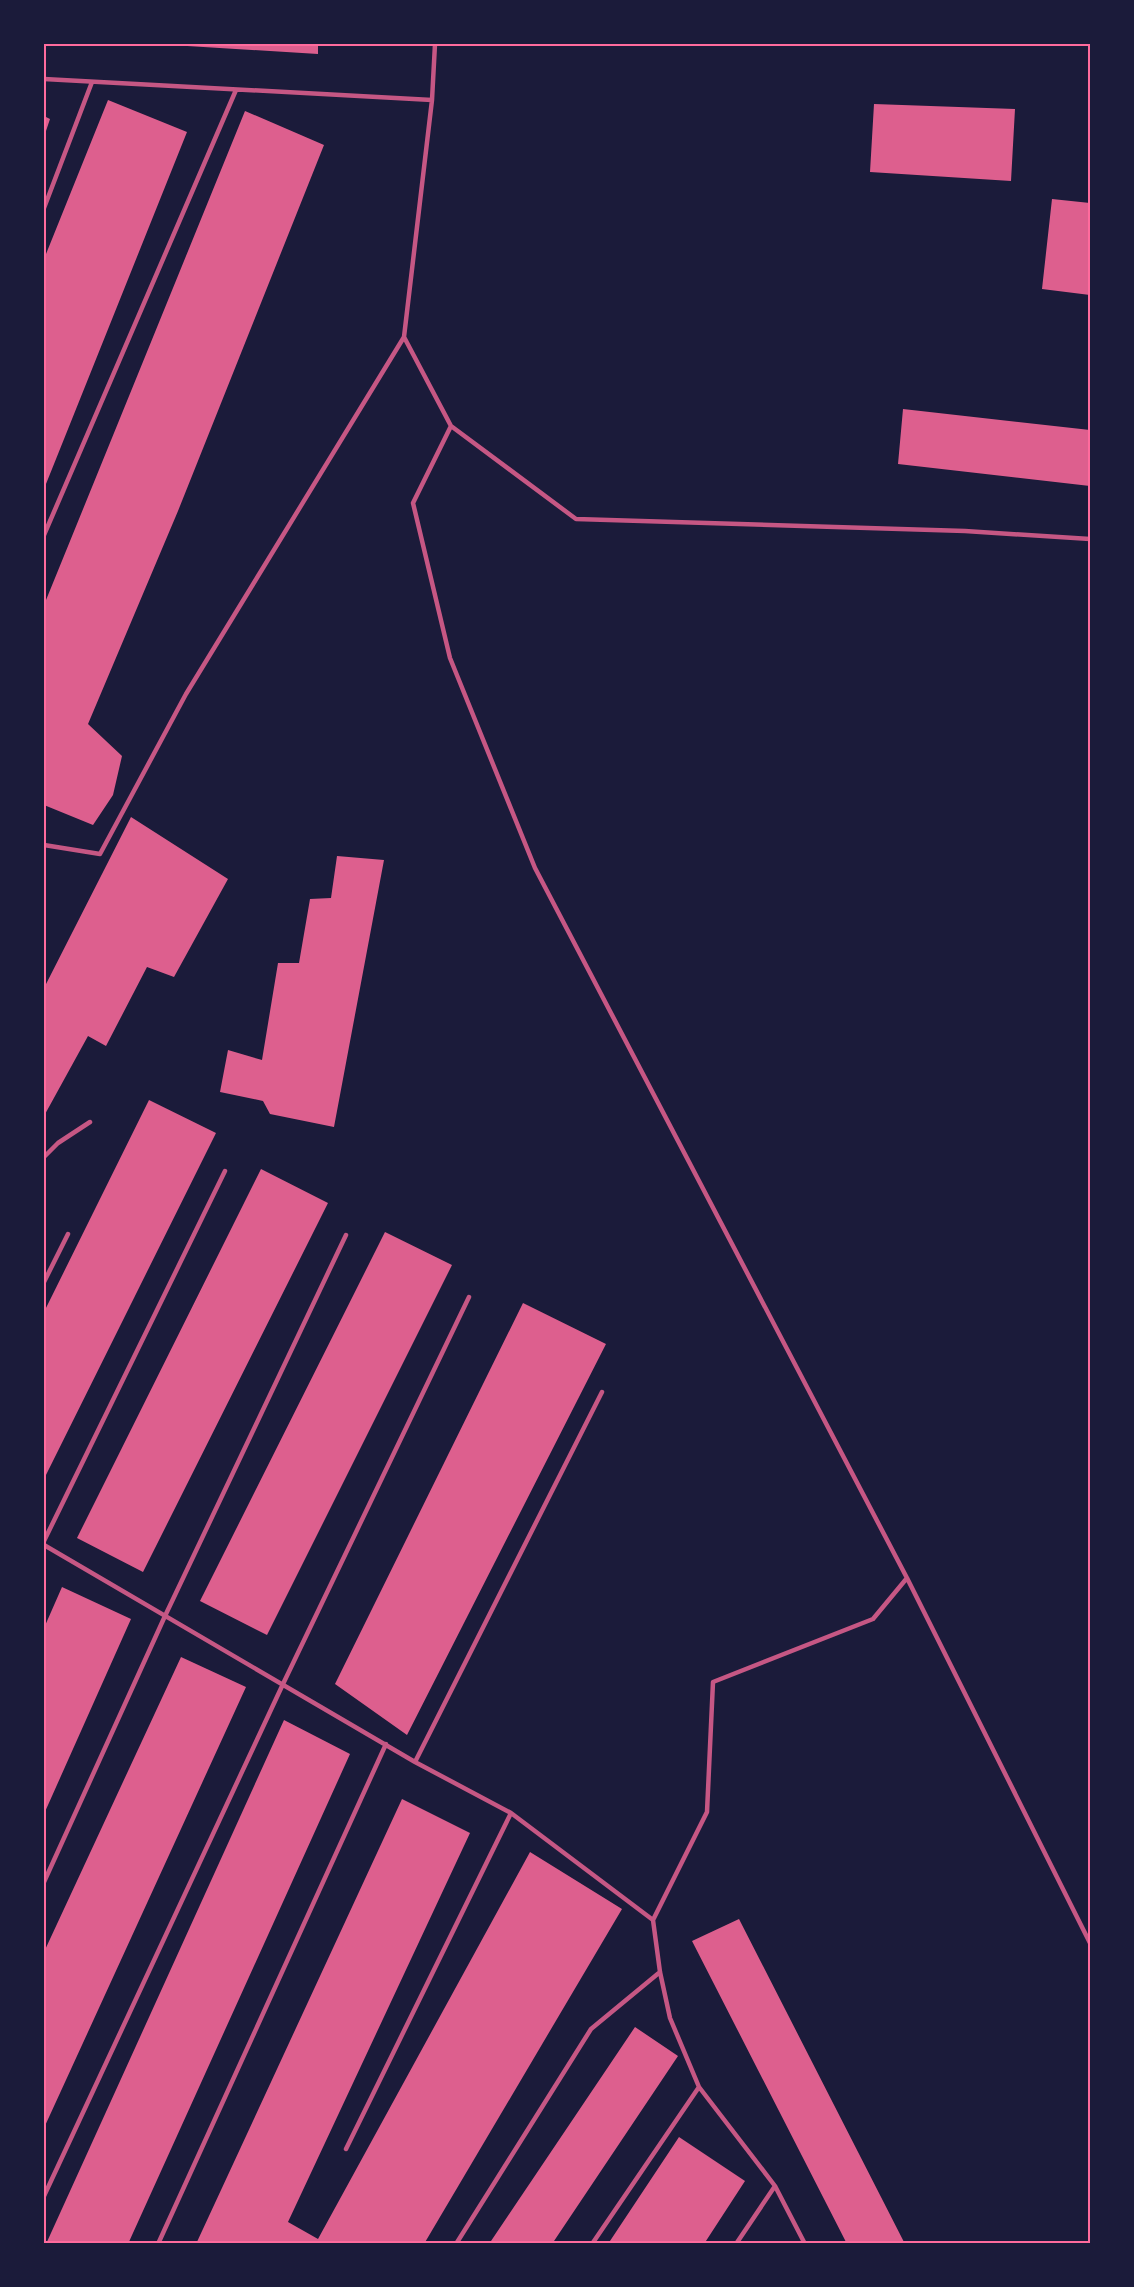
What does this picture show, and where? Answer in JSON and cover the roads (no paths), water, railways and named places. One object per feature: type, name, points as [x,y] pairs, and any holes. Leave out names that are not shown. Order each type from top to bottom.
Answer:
[{"type":"lane","points":[[44,845],[100,854],[186,694],[404,337],[432,100],[435,44]]},
{"type":"lane","points":[[44,79],[432,100]]},
{"type":"lane","points":[[44,208],[92,82]]},
{"type":"lane","points":[[44,535],[236,90]]},
{"type":"lane","points":[[404,337],[451,426],[576,519],[965,531],[1090,539]]},
{"type":"lane","points":[[451,426],[413,503],[450,658],[535,868],[908,1578],[1090,1943]]},
{"type":"lane","points":[[44,1157],[58,1143],[90,1122]]},
{"type":"lane","points":[[225,1171],[44,1543],[416,1762],[511,1813],[653,1920]]},
{"type":"lane","points":[[44,1282],[68,1234]]},
{"type":"lane","points":[[44,1882],[165,1616],[346,1234]]},
{"type":"lane","points":[[44,2196],[283,1684],[469,1298]]},
{"type":"lane","points":[[416,1762],[602,1392]]},
{"type":"lane","points":[[805,2244],[775,2186],[699,2087],[670,2018],[660,1972],[653,1920],[707,1812],[713,1682],[873,1619],[908,1578]]},
{"type":"lane","points":[[158,2244],[386,1744]]},
{"type":"lane","points":[[346,2149],[511,1813]]},
{"type":"lane","points":[[456,2244],[591,2030],[660,1972]]},
{"type":"lane","points":[[592,2244],[699,2087]]},
{"type":"lane","points":[[736,2244],[775,2186]]}]
